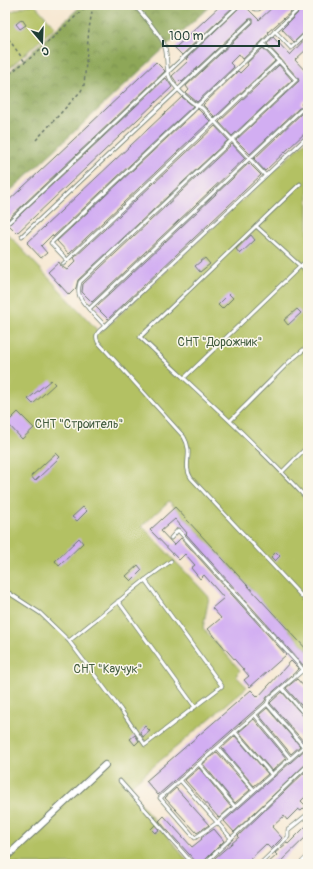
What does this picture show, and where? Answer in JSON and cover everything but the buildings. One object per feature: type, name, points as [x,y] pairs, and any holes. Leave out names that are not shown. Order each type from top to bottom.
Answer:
[{"type":"main road","points":[[304,864],[308,860]]},
{"type":"street","points":[[5,858],[105,764]]},
{"type":"lane","points":[[134,5],[153,27],[163,43],[167,55],[168,72],[173,82],[194,105],[202,108],[265,175]]},
{"type":"lane","points":[[8,222],[240,5]]},
{"type":"lane","points":[[251,5],[255,9],[259,9],[263,5]]},
{"type":"lane","points":[[68,260],[51,243],[303,5]]},
{"type":"lane","points":[[22,236],[251,21]]},
{"type":"lane","points":[[275,31],[291,48],[308,32]]},
{"type":"lane","points":[[105,326],[89,309],[79,295],[78,289],[80,282],[296,80],[263,44]]},
{"type":"lane","points":[[63,264],[279,61]]},
{"type":"lane","points":[[89,309],[301,110]]},
{"type":"lane","points":[[308,136],[96,334],[98,342],[184,437],[189,448],[187,470],[190,478],[308,602]]},
{"type":"lane","points":[[300,184],[140,337],[230,420],[308,500]]},
{"type":"lane","points":[[256,226],[308,273]]},
{"type":"lane","points":[[184,378],[308,259]]},
{"type":"lane","points":[[230,420],[289,362],[308,346]]},
{"type":"lane","points":[[282,472],[308,446]]},
{"type":"lane","points":[[171,538],[178,530],[308,675]]},
{"type":"lane","points":[[69,641],[118,601],[171,561]]},
{"type":"lane","points":[[9,592],[40,613],[69,641],[121,710],[145,745],[222,686],[145,580]]},
{"type":"lane","points":[[118,601],[194,707]]},
{"type":"lane","points":[[303,670],[269,699],[267,704],[255,715],[160,798],[195,838],[218,822],[308,743]]},
{"type":"lane","points":[[282,688],[308,718]]},
{"type":"lane","points":[[267,704],[304,747]]},
{"type":"lane","points":[[255,715],[290,758]]},
{"type":"lane","points":[[235,732],[272,775]]},
{"type":"lane","points":[[218,748],[254,790]]},
{"type":"lane","points":[[199,764],[235,807]]},
{"type":"lane","points":[[204,864],[308,765]]},
{"type":"lane","points":[[180,780],[231,838]]},
{"type":"lane","points":[[120,781],[193,864]]},
{"type":"lane","points":[[260,864],[288,837],[288,830],[308,814]]},
{"type":"path","points":[[5,76],[25,62],[88,5]]},
{"type":"path","points":[[36,140],[81,91],[84,85],[89,29],[93,5]]},
{"type":"path","points":[[5,34],[25,62]]},
{"type":"green space","points":[[28,5],[35,5],[55,27],[5,72],[5,14]]},
{"type":"green space","points":[[82,5],[211,5],[6,195],[5,76]]},
{"type":"green space","points":[[308,139],[308,651],[169,501],[142,526],[209,597],[203,628],[240,670],[236,676],[247,687],[128,788],[190,864],[5,864],[5,231],[100,333]]},
{"type":"park label","name":"СНТ \"Дорожник\"","points":[[220,342]]},
{"type":"park label","name":"СНТ \"Строитель\"","points":[[79,424]]},
{"type":"park label","name":"СНТ \"Каучук\"","points":[[108,669]]}]
